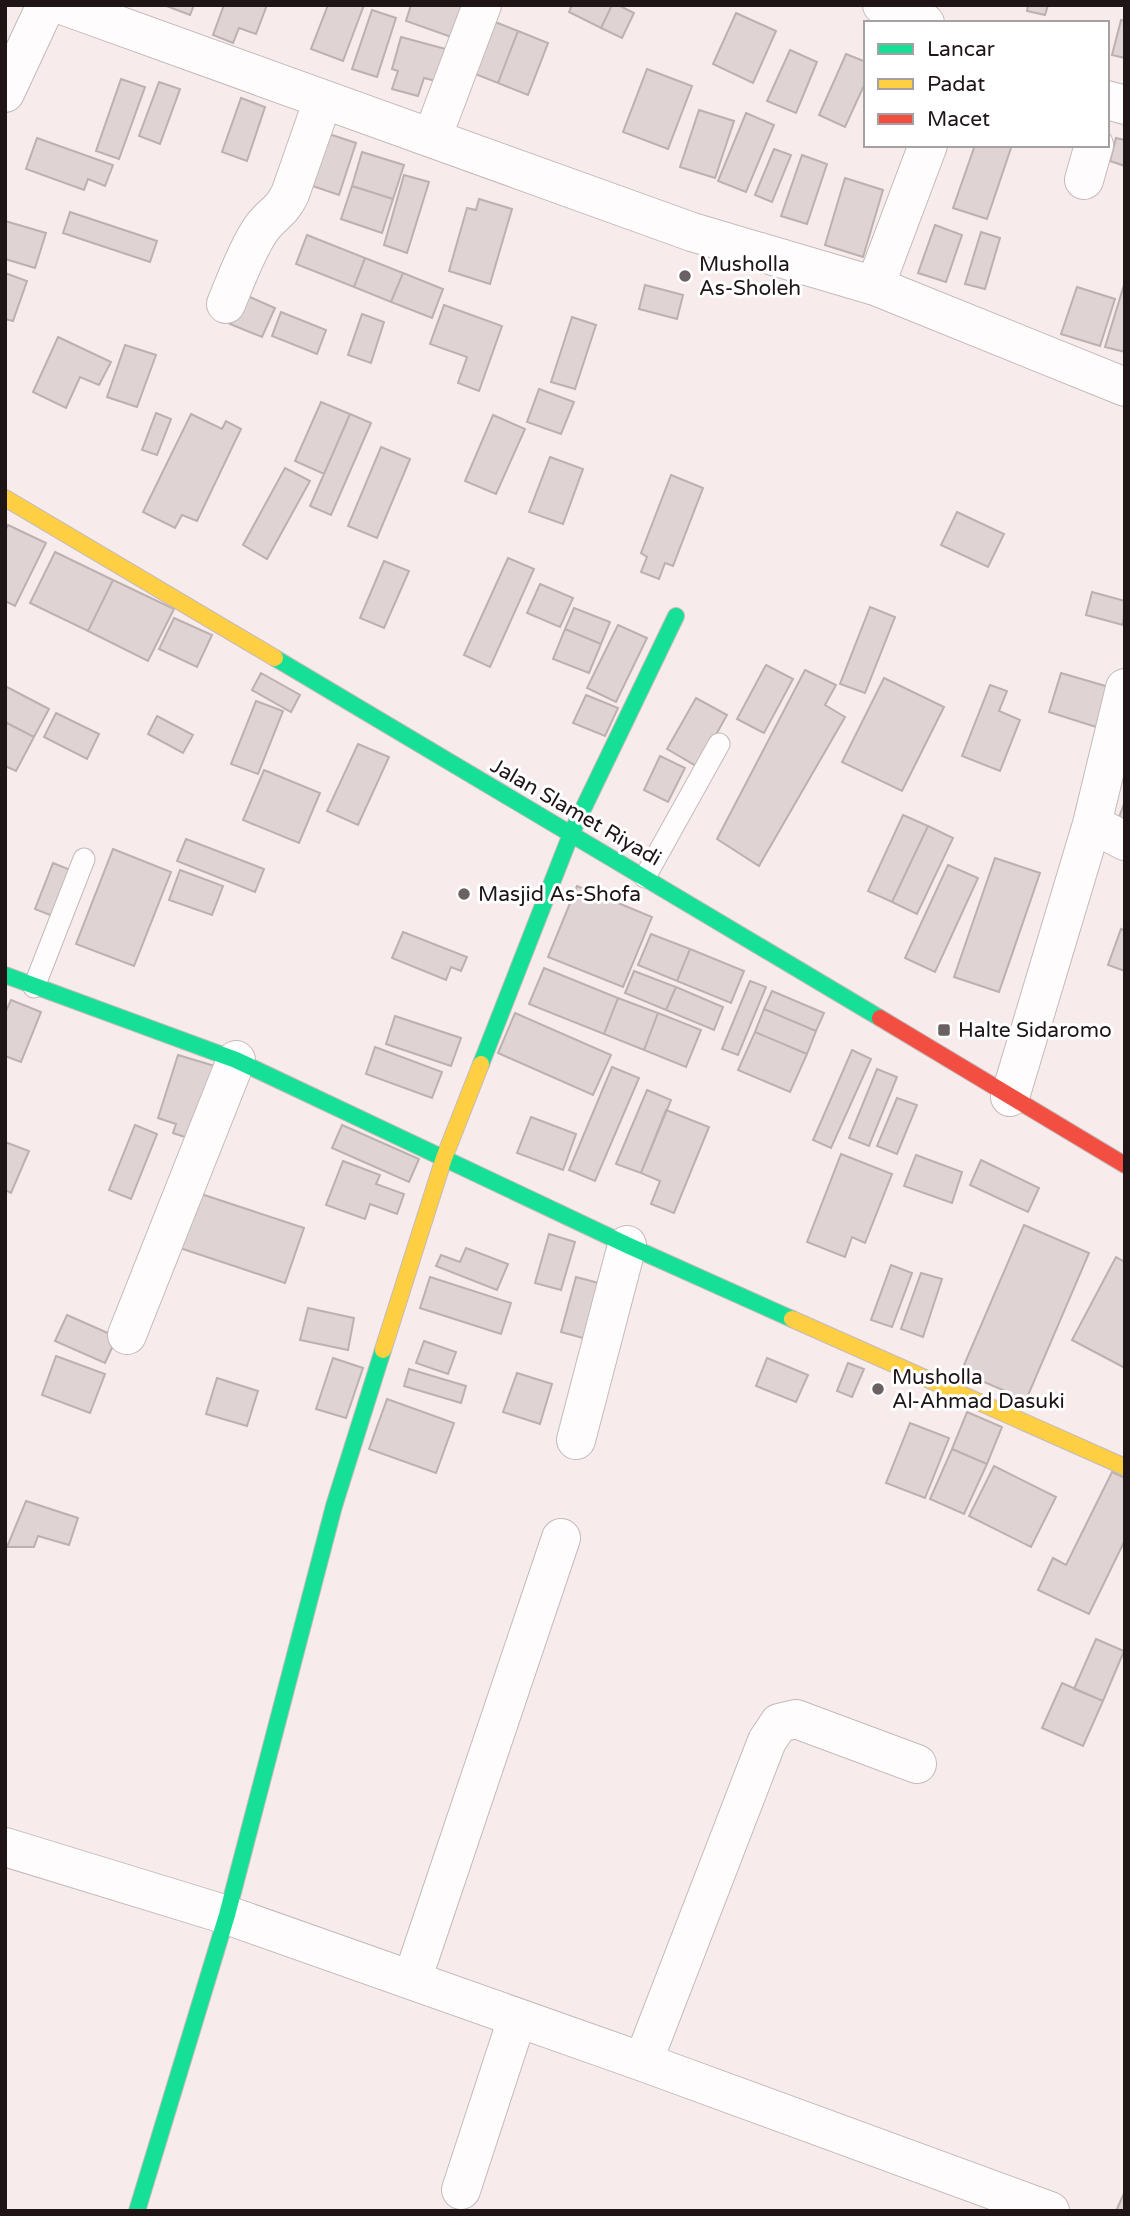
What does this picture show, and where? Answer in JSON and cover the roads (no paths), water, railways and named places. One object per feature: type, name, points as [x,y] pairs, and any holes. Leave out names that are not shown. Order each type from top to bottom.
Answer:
[{"type":"street","points":[[5,93],[46,5]]},
{"type":"street","points":[[62,5],[692,232],[875,286],[1125,387]]},
{"type":"street","points":[[432,138],[482,5]]},
{"type":"street","points":[[882,5],[920,21]]},
{"type":"street","points":[[226,304],[244,259],[259,232],[271,216],[284,208],[323,100]]},
{"type":"street","points":[[875,286],[927,147]]},
{"type":"street","name":"Jalan Slamet Riyadi","points":[[5,498],[1125,1165]]},
{"type":"street","points":[[137,2211],[228,1915],[334,1506],[444,1157],[571,834],[676,616]]},
{"type":"street","points":[[1010,1097],[1108,832],[1125,688]]},
{"type":"street","points":[[5,975],[236,1060],[627,1245],[1125,1467]]},
{"type":"street","points":[[127,1335],[236,1060]]},
{"type":"street","points":[[576,1440],[627,1245]]},
{"type":"street","points":[[412,1980],[561,1538]]},
{"type":"street","points":[[643,2062],[767,1741],[779,1723],[796,1718],[916,1764]]},
{"type":"street","points":[[5,1847],[228,1915],[643,2062],[1050,2211]]},
{"type":"street","points":[[461,2190],[517,2019]]},
{"type":"lane","points":[[645,877],[719,744]]},
{"type":"lane","points":[[34,987],[84,859]]},
{"type":"place","name":"Musholla As-Sholeh","points":[[685,276]]},
{"type":"place","name":"Masjid As-Shofa","points":[[464,894]]},
{"type":"place","name":"Halte Sidaromo","points":[[944,1030]]},
{"type":"place","name":"Musholla Al-Ahmad Dasuki","points":[[878,1389]]}]
